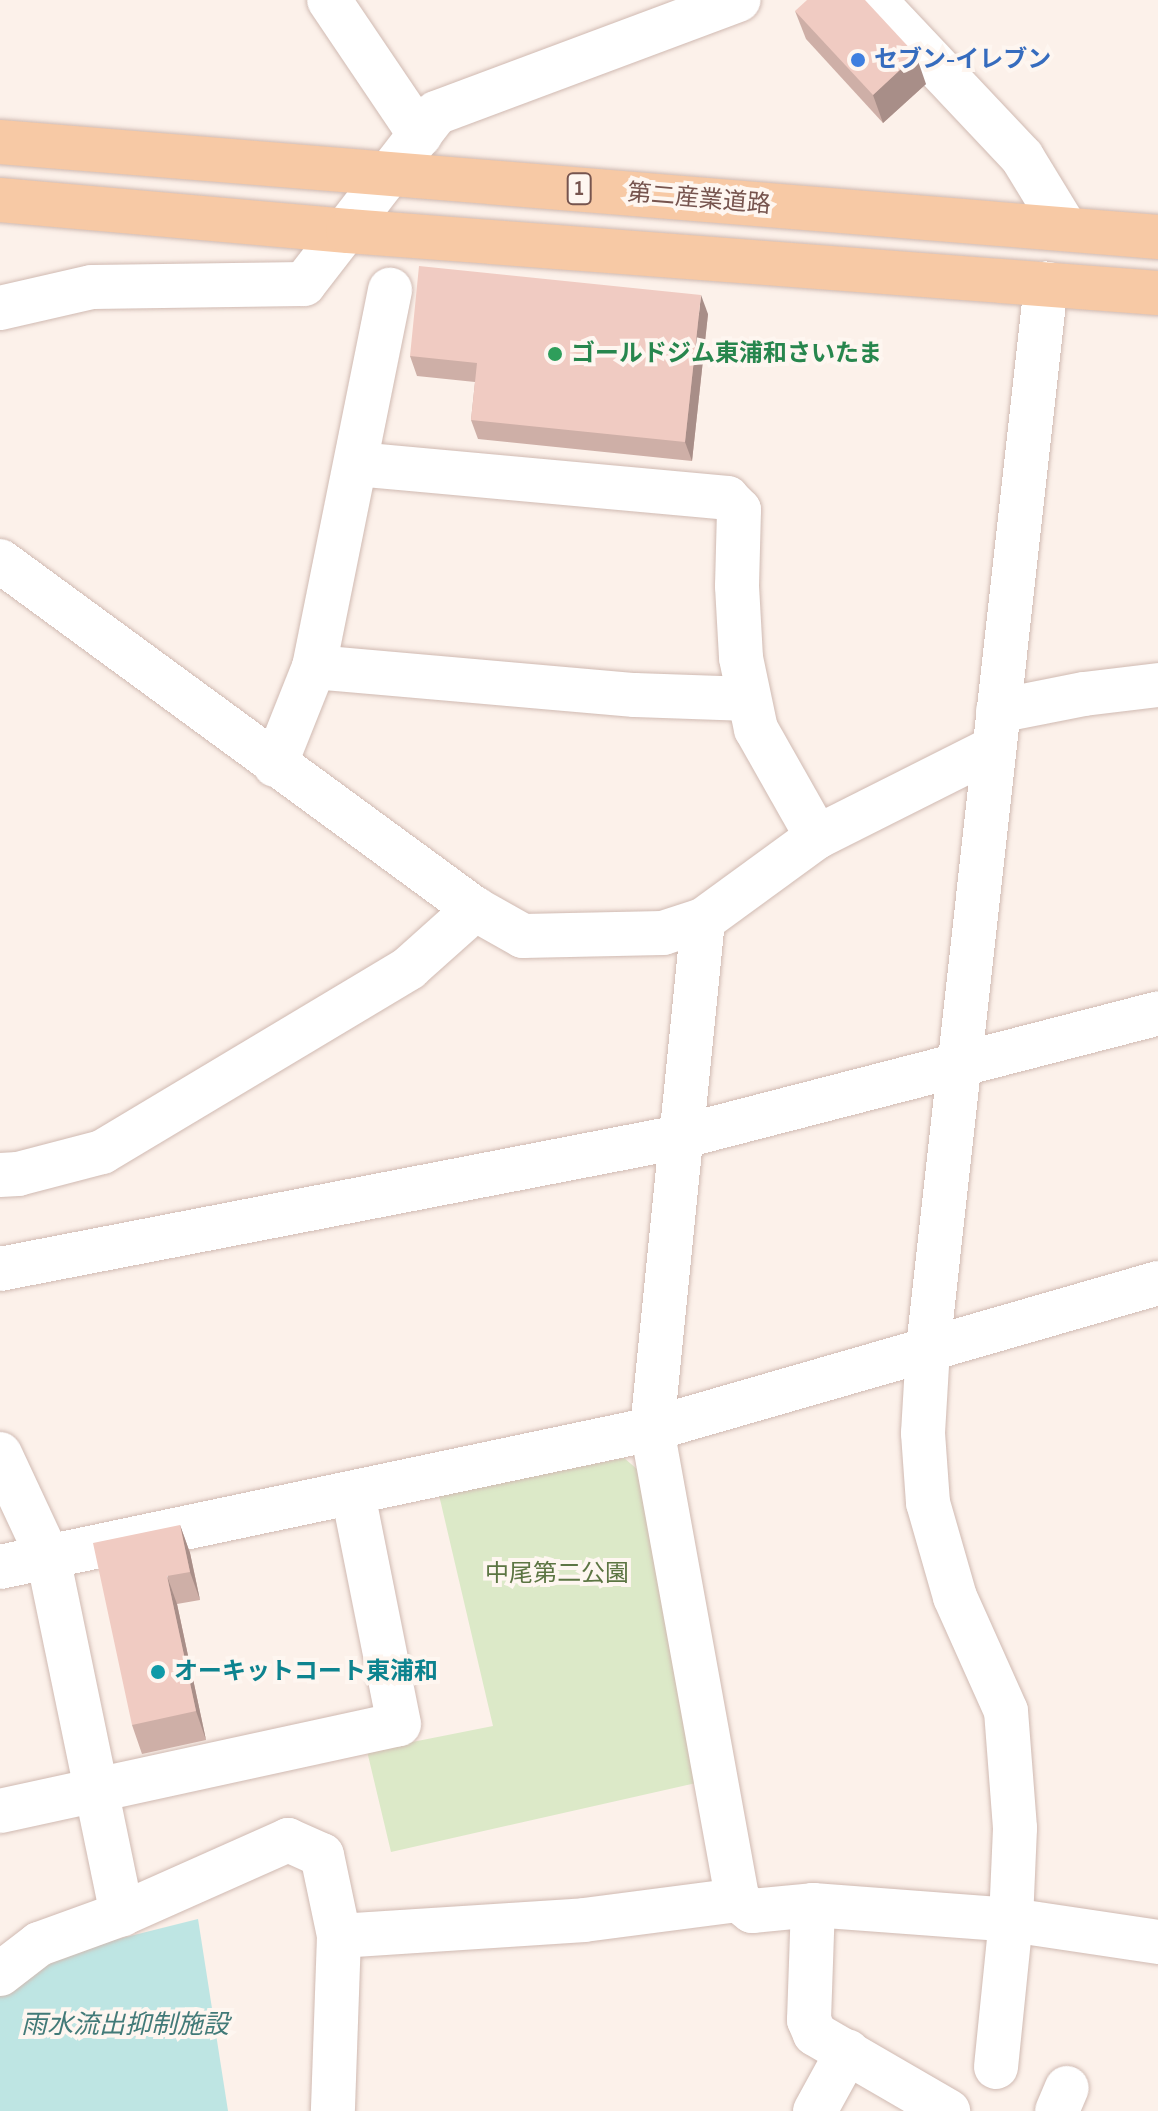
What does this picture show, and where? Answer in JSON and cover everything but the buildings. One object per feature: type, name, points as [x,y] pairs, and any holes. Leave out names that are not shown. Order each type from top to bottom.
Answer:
[{"type":"main road","name":"第二産業道路","points":[[0,142],[1158,237]]},
{"type":"main road","points":[[0,200],[348,231],[1158,293]]},
{"type":"street","points":[[329,0],[420,135]]},
{"type":"street","points":[[0,308],[92,287],[304,284],[348,231],[436,113],[739,0]]},
{"type":"street","points":[[874,0],[1022,157],[1066,229]]},
{"type":"street","points":[[996,2067],[1011,1920],[1015,1828],[1006,1711],[955,1597],[928,1503],[923,1433],[928,1348],[1046,284]]},
{"type":"street","points":[[275,765],[314,667],[390,290]]},
{"type":"street","points":[[356,464],[727,498],[739,510],[738,615],[741,658],[756,729],[817,837]]},
{"type":"street","points":[[0,561],[475,909],[523,936],[663,933],[703,920],[817,837],[996,729],[1084,694],[1158,685]]},
{"type":"street","points":[[314,667],[635,695],[749,699]]},
{"type":"street","points":[[0,1175],[18,1174],[102,1152],[409,968],[475,909]]},
{"type":"street","points":[[703,920],[652,1429],[738,1900],[752,1911],[813,1905],[1011,1920],[1158,1942]]},
{"type":"street","points":[[0,1269],[680,1137],[1158,1013]]},
{"type":"street","points":[[0,1567],[652,1429],[1158,1283]]},
{"type":"street","points":[[0,1454],[48,1557],[94,1791],[122,1914]]},
{"type":"street","points":[[0,1811],[399,1724],[353,1494]]},
{"type":"street","points":[[0,1974],[39,1944],[122,1914],[288,1840],[322,1855],[339,1936],[333,2111]]},
{"type":"street","points":[[339,1936],[584,1920],[738,1900]]},
{"type":"street","points":[[813,1905],[809,2020],[815,2034],[948,2111]]},
{"type":"street","points":[[815,2111],[848,2051]]},
{"type":"green space","name":"中尾第二公園","points":[[624,1458],[637,1469],[696,1783],[391,1852],[367,1751],[493,1726],[439,1495]]},
{"type":"water","name":"雨水流出抑制施設","points":[[198,1919],[228,2111],[0,2111],[0,1993],[46,1957]]},
{"type":"place","name":"セブン-イレブン","points":[[858,60]]},
{"type":"place","name":"ゴールドジム東浦和さいたま","points":[[555,354]]},
{"type":"place","name":"オーキットコート東浦和","points":[[158,1672]]}]
